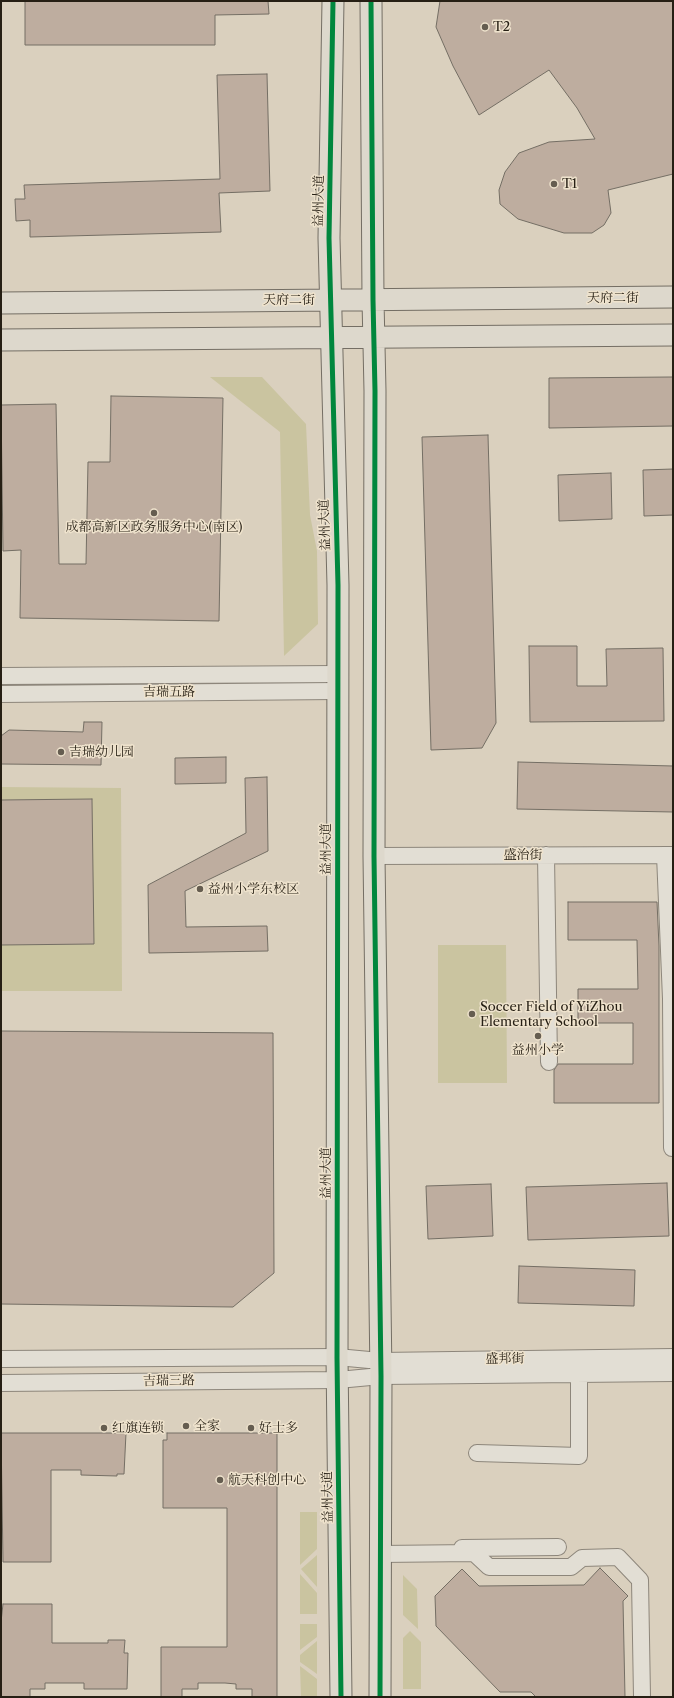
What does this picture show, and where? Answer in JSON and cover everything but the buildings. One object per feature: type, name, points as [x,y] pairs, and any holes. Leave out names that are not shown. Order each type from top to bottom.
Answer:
[{"type":"main road","name":"益州大道","points":[[333,1],[329,238],[338,585],[337,1357],[341,1697]]},
{"type":"main road","points":[[371,1],[372,300],[375,399],[374,856],[380,1368],[380,1697]]},
{"type":"main road","name":"天府二街","points":[[1,302],[673,297]]},
{"type":"main road","points":[[1,340],[673,335]]},
{"type":"street","name":"吉瑞五路","points":[[1,676],[337,682]]},
{"type":"street","name":"吉瑞五路","points":[[1,694],[337,682]]},
{"type":"street","points":[[546,855],[548,1062]]},
{"type":"street","name":"盛治街","points":[[374,856],[669,855]]},
{"type":"street","points":[[669,855],[672,999],[672,1148]]},
{"type":"street","name":"吉瑞三路","points":[[1,1359],[337,1357]]},
{"type":"street","name":"盛邦街","points":[[337,1357],[380,1368],[579,1374],[673,1373]]},
{"type":"street","name":"盛邦街","points":[[338,1380],[380,1368],[673,1357]]},
{"type":"street","points":[[477,1453],[579,1456],[579,1374]]},
{"type":"street","name":"吉瑞三路","points":[[1,1383],[338,1380]]},
{"type":"street","points":[[380,1551],[558,1547]]},
{"type":"street","points":[[380,1551],[474,1554],[489,1567],[570,1567],[582,1558],[618,1557],[640,1580],[642,1697]]},
{"type":"shaded area","points":[[210,377],[262,377],[306,424],[310,515],[317,551],[318,624],[284,656],[280,432]]},
{"type":"shaded area","points":[[1,787],[121,788],[122,991],[1,991]]},
{"type":"shaded area","name":"Soccer Field of YiZhou Elementary School","points":[[438,945],[506,945],[507,1083],[438,1083]]},
{"type":"shaded area","points":[[300,1512],[317,1512],[317,1549],[300,1565]]},
{"type":"shaded area","points":[[317,1555],[317,1587],[301,1569]]},
{"type":"shaded area","points":[[300,1574],[317,1593],[317,1614],[300,1614]]},
{"type":"shaded area","points":[[403,1575],[417,1589],[418,1629],[403,1615]]},
{"type":"shaded area","points":[[300,1624],[317,1624],[317,1637],[300,1650]]},
{"type":"shaded area","points":[[410,1631],[421,1642],[421,1689],[403,1689],[403,1638]]},
{"type":"shaded area","points":[[317,1641],[317,1674],[300,1662],[300,1655]]},
{"type":"shaded area","points":[[300,1666],[317,1679],[317,1697],[301,1697]]},
{"type":"cycle path","points":[[333,1],[329,238],[338,585],[337,1357],[341,1697]]},
{"type":"cycle path","points":[[371,1],[375,391],[374,856],[381,1376],[380,1697]]},
{"type":"place","name":"T2","points":[[485,27]]},
{"type":"place","name":"T1","points":[[554,184]]},
{"type":"place","name":"成都高新区政务服务中心(南区)","points":[[154,513]]},
{"type":"place","name":"吉瑞幼儿园","points":[[61,752]]},
{"type":"place","name":"益州小学东校区","points":[[200,889]]},
{"type":"place","name":"Soccer Field of YiZhou Elementary School","points":[[472,1014]]},
{"type":"place","name":"益州小学","points":[[538,1036]]},
{"type":"place","name":"全家","points":[[186,1426]]},
{"type":"place","name":"红旗连锁","points":[[104,1428]]},
{"type":"place","name":"好士多","points":[[251,1428]]},
{"type":"place","name":"航天科创中心","points":[[220,1480]]}]
